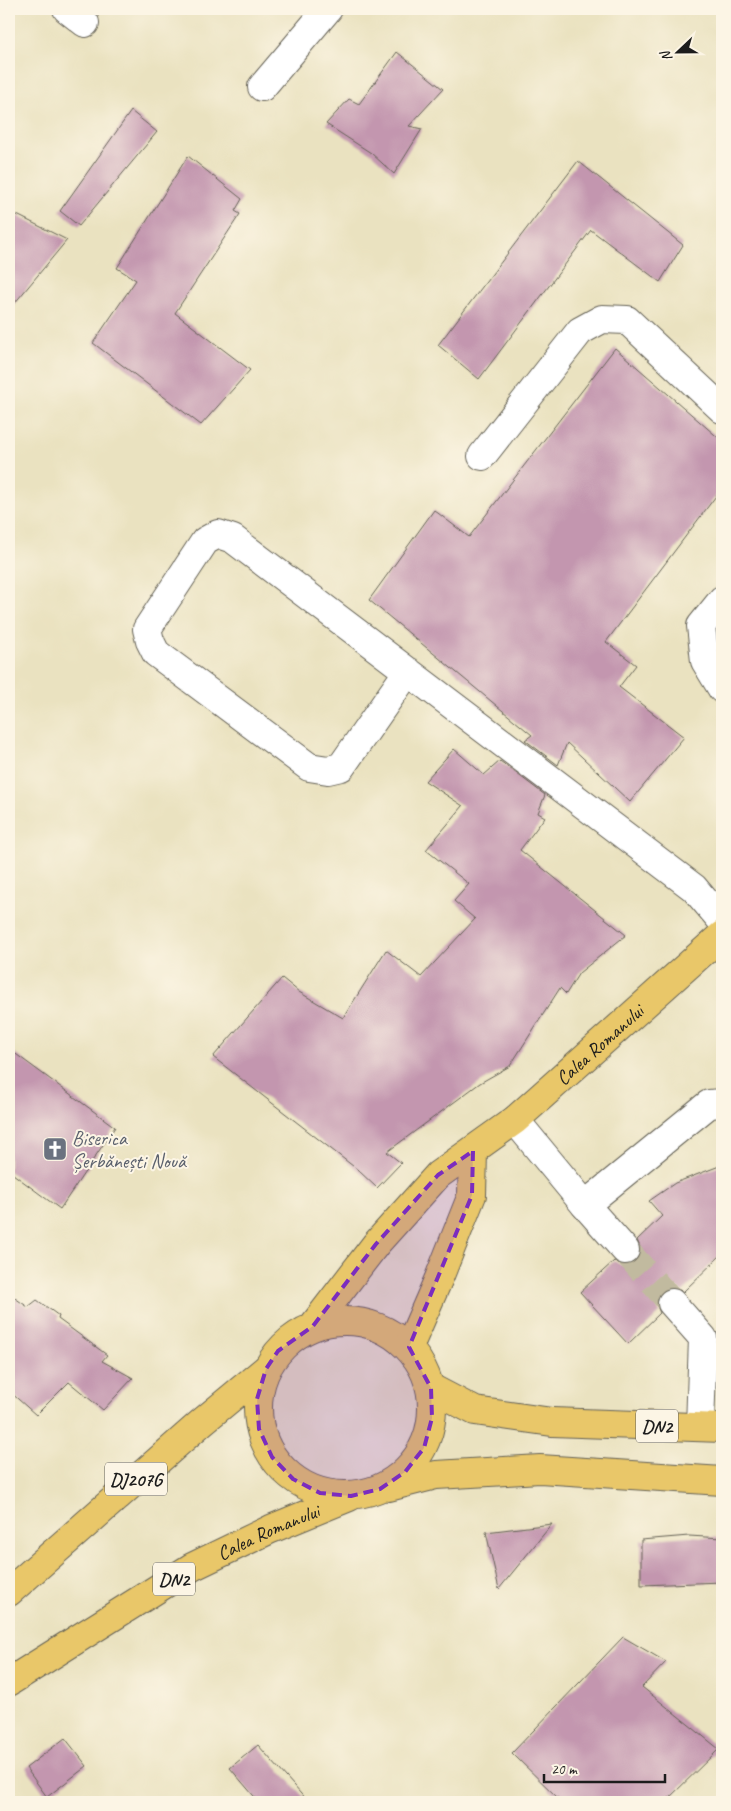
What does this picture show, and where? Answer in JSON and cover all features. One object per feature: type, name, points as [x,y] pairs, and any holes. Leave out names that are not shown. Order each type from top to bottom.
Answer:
[{"type":"main road","name":"Calea Romanului","points":[[313,1326],[376,1244],[438,1175],[515,1120],[722,935]]},
{"type":"main road","points":[[409,1348],[472,1195],[473,1151]]},
{"type":"main road","points":[[380,1489],[405,1472],[424,1448],[432,1418],[430,1388],[422,1366],[409,1348],[388,1332],[364,1323],[338,1320],[313,1326],[294,1336],[283,1346],[266,1369],[258,1398],[259,1429],[272,1457],[293,1479],[320,1493],[351,1496],[436,1476],[540,1469],[722,1481]]},
{"type":"main road","name":"DJ207G","points":[[9,1592],[202,1422],[266,1369]]},
{"type":"main road","name":"DN2","points":[[430,1388],[475,1411],[552,1422],[711,1428]]},
{"type":"main road","name":"Calea Romanului","points":[[9,1682],[192,1567],[271,1529],[351,1496]]},
{"type":"street","points":[[262,87],[328,9]]},
{"type":"street","points":[[482,456],[580,330],[602,319],[627,320],[722,409]]},
{"type":"street","points":[[408,671],[341,767],[328,770],[309,768],[156,653],[147,629],[205,541],[218,534],[233,539],[408,671],[694,888],[722,921]]},
{"type":"street","points":[[722,600],[701,626],[705,661],[722,689]]},
{"type":"street","points":[[585,1205],[709,1104],[722,1102]]},
{"type":"street","points":[[515,1120],[625,1250]]},
{"type":"street","points":[[672,1303],[713,1336],[711,1428]]},
{"type":"highlighted area","points":[[473,1151],[472,1195],[409,1347],[431,1388],[432,1418],[424,1448],[405,1472],[380,1489],[351,1496],[320,1493],[293,1479],[272,1457],[259,1429],[257,1399],[266,1369],[278,1351],[313,1326],[376,1244],[438,1175]]},
{"type":"building","points":[[397,52],[443,89],[409,126],[422,129],[394,174],[371,153],[326,124],[349,99],[359,104]]},
{"type":"building","points":[[131,111],[157,132],[79,226],[60,211]]},
{"type":"building","points":[[188,156],[242,199],[235,211],[240,214],[175,313],[250,370],[201,425],[93,343],[136,280],[117,268]]},
{"type":"building","points":[[578,161],[683,245],[660,282],[591,230],[479,379],[438,345]]},
{"type":"building","points":[[9,211],[67,240],[9,310]]},
{"type":"building","points":[[615,348],[722,441],[722,488],[606,642],[636,665],[619,687],[684,737],[630,802],[567,743],[558,765],[525,740],[532,735],[369,600],[434,510],[469,537]]},
{"type":"building","points":[[454,749],[484,775],[500,761],[545,795],[538,813],[545,817],[520,850],[626,935],[579,973],[566,994],[560,988],[510,1066],[480,1083],[387,1152],[401,1163],[377,1188],[358,1170],[213,1057],[282,978],[299,992],[343,1018],[386,950],[421,977],[475,919],[454,901],[469,884],[426,850],[463,806],[425,781]]},
{"type":"building","name":"Biserica Șerbănești Nouă","points":[[9,1049],[115,1127],[60,1209],[9,1171]]},
{"type":"building","points":[[722,1165],[722,1254],[683,1292],[676,1288],[669,1288],[661,1292],[657,1299],[660,1313],[628,1344],[580,1292],[614,1261],[621,1265],[628,1265],[636,1261],[640,1254],[637,1240],[662,1216],[649,1201],[675,1183]]},
{"type":"building","points":[[9,1294],[28,1307],[37,1300],[59,1316],[58,1319],[107,1355],[102,1361],[133,1378],[103,1410],[69,1382],[36,1415],[9,1391]]},
{"type":"building","points":[[552,1524],[499,1589],[486,1532]]},
{"type":"building","points":[[689,1536],[722,1538],[722,1582],[641,1585],[641,1540]]},
{"type":"building","points":[[623,1637],[666,1662],[642,1687],[719,1749],[665,1802],[562,1802],[512,1753]]},
{"type":"building","points":[[65,1738],[87,1766],[47,1797],[26,1768]]},
{"type":"building","points":[[258,1745],[308,1802],[259,1802],[230,1768]]},
{"type":"tunnel","points":[[625,1250],[672,1303]]},
{"type":"place","name":"Biserica Șerbănești Nouă","points":[[55,1149]]}]
